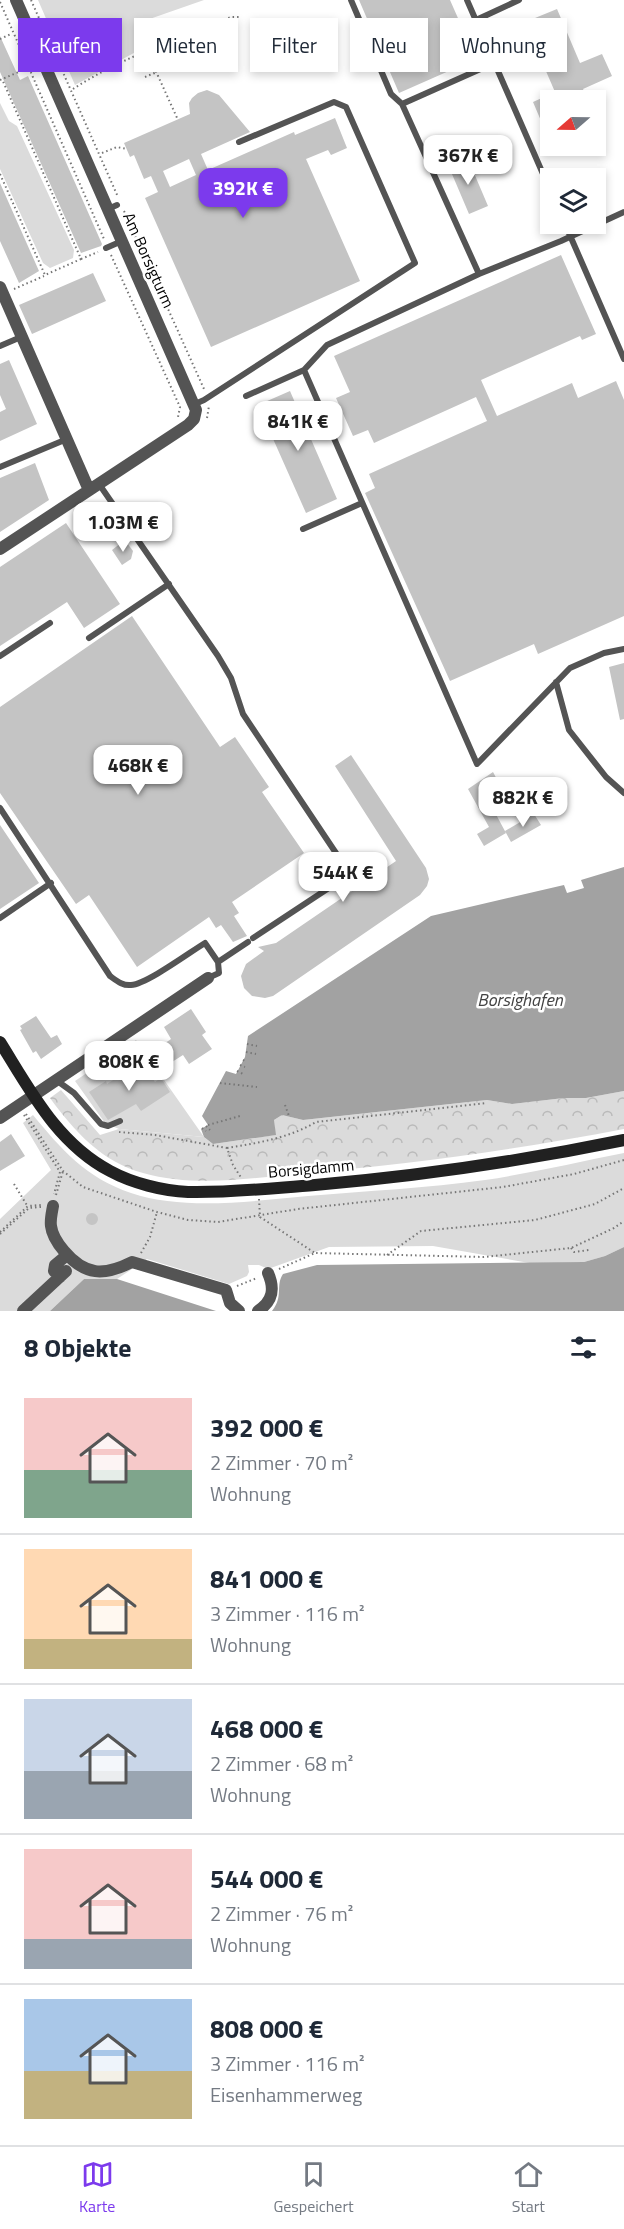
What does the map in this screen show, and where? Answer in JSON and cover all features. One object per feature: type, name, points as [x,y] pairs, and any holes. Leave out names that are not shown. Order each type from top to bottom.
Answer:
[{"type":"street","name":"Am Borsigturm","points":[[16,0],[24,18]]},
{"type":"street","name":"Am Borsigturm","points":[[48,72],[113,207],[123,241],[195,404]]},
{"type":"street","points":[[6,289],[22,336],[67,440],[94,487]]},
{"type":"street","points":[[0,549],[188,425],[195,416],[195,404]]},
{"type":"street","points":[[0,1118],[22,1109],[33,1096],[55,1080],[208,978]]},
{"type":"street","name":"Borsigdamm","points":[[0,1042],[33,1096],[57,1129],[74,1146],[112,1172],[142,1184],[186,1192],[253,1190],[352,1182],[456,1169],[624,1140]]},
{"type":"street","points":[[53,1206],[51,1226],[68,1266]]},
{"type":"street","points":[[68,1266],[102,1272],[118,1269],[132,1262],[226,1290],[230,1303],[239,1311]]},
{"type":"street","points":[[23,1311],[68,1266]]},
{"type":"street","points":[[258,1311],[272,1297],[268,1273]]},
{"type":"lane","points":[[351,0],[391,94],[402,104],[479,274]]},
{"type":"lane","points":[[467,0],[475,18]]},
{"type":"lane","points":[[480,18],[519,0]]},
{"type":"lane","points":[[402,104],[474,72]]},
{"type":"lane","points":[[498,72],[540,168]]},
{"type":"lane","points":[[195,404],[415,263],[346,107],[334,102],[239,142]]},
{"type":"lane","points":[[246,396],[304,370],[327,345],[479,274],[624,212]]},
{"type":"lane","points":[[571,236],[624,359]]},
{"type":"lane","points":[[107,248],[123,241]]},
{"type":"lane","points":[[0,346],[22,336]]},
{"type":"lane","points":[[304,370],[477,764],[570,668],[604,653],[624,649]]},
{"type":"lane","points":[[0,467],[67,440]]},
{"type":"lane","points":[[94,487],[169,584],[231,678],[243,714],[350,874],[218,962]]},
{"type":"lane","points":[[303,530],[362,503]]},
{"type":"lane","points":[[89,638],[169,584]]},
{"type":"lane","points":[[0,656],[50,623]]},
{"type":"lane","points":[[556,682],[570,729],[606,777],[624,793]]},
{"type":"lane","points":[[0,808],[110,976],[120,984],[132,986],[144,982],[205,943],[218,962],[219,973],[208,978]]},
{"type":"lane","points":[[0,918],[51,883]]},
{"type":"lane","points":[[55,1080],[74,1093],[101,1124],[108,1126],[120,1121]]},
{"type":"path","points":[[0,2],[18,43]]},
{"type":"path","points":[[229,18],[240,17]]},
{"type":"path","points":[[0,39],[11,34]]},
{"type":"path","points":[[73,89],[134,57]]},
{"type":"path","points":[[20,72],[1,80],[81,259]]},
{"type":"path","points":[[31,72],[107,248],[180,407],[176,420]]},
{"type":"path","points":[[145,77],[157,72],[178,120]]},
{"type":"path","points":[[160,95],[166,92]]},
{"type":"path","points":[[102,153],[117,147],[127,150]]},
{"type":"path","points":[[0,174],[45,275]]},
{"type":"path","points":[[6,289],[107,248]]},
{"type":"path","points":[[247,1044],[257,1046]]},
{"type":"path","points":[[246,1052],[256,1054]]},
{"type":"path","points":[[243,1060],[247,1062]]},
{"type":"path","points":[[240,1065],[245,1068]]},
{"type":"path","points":[[237,1071],[243,1074]]},
{"type":"path","points":[[220,1083],[257,1087]]},
{"type":"path","points":[[116,1131],[155,1135],[227,1148],[278,1138],[316,1122],[487,1103]]},
{"type":"path","points":[[285,1105],[289,1116]]},
{"type":"path","points":[[22,1109],[61,1172],[83,1186],[157,1212],[188,1220],[218,1222],[298,1209],[503,1187],[574,1174],[624,1160]]},
{"type":"path","points":[[22,1109],[61,1172],[53,1206]]},
{"type":"path","points":[[205,1126],[240,1116]]},
{"type":"path","points":[[205,1126],[210,1130]]},
{"type":"path","points":[[205,1126],[206,1131]]},
{"type":"path","points":[[227,1148],[240,1177],[259,1198],[260,1216]]},
{"type":"path","points":[[0,1233],[28,1206],[14,1184]]},
{"type":"path","points":[[387,1255],[421,1231],[535,1220],[595,1204],[624,1188]]},
{"type":"path","points":[[132,1262],[146,1245],[157,1212]]},
{"type":"path","points":[[260,1216],[315,1253]]},
{"type":"path","points":[[226,1290],[315,1253],[484,1257],[572,1248],[624,1221]]},
{"type":"path","points":[[572,1248],[574,1252],[589,1250]]},
{"type":"green space","points":[[38,0],[204,0],[152,18],[134,18],[134,53],[122,59],[122,18],[46,18]]},
{"type":"green space","points":[[69,72],[99,72],[75,85]]},
{"type":"green space","points":[[0,103],[9,121],[17,126],[74,250],[73,258],[50,268],[43,263],[0,169]]},
{"type":"green space","points":[[136,1040],[204,1137],[119,1129],[105,1123],[75,1081]]},
{"type":"green space","points":[[61,1090],[100,1135],[119,1129],[204,1137],[213,1144],[275,1135],[274,1120],[282,1115],[303,1120],[487,1100],[512,1104],[586,1098],[624,1091],[624,1129],[542,1144],[379,1166],[239,1180],[181,1180],[128,1168],[90,1144],[50,1098]]},
{"type":"green space","points":[[33,1115],[76,1162],[100,1179],[131,1193],[174,1202],[242,1202],[441,1185],[538,1171],[624,1153],[624,1247],[584,1262],[535,1264],[433,1246],[329,1247],[268,1269],[259,1265],[248,1265],[247,1276],[229,1284],[147,1259],[117,1279],[84,1279],[50,1311],[0,1311],[0,1219],[51,1170],[23,1123]]},
{"type":"water","name":"Borsighafen","points":[[624,867],[624,1091],[586,1098],[512,1104],[487,1100],[303,1120],[282,1115],[274,1120],[276,1135],[213,1144],[204,1137],[201,1129],[208,1125],[202,1116],[226,1071],[236,1074],[245,1057],[248,1036],[431,916],[564,885],[567,893],[584,888],[581,880]]},
{"type":"water","points":[[624,1247],[624,1311],[272,1311],[278,1301],[283,1274],[317,1265],[584,1262]]},
{"type":"water","points":[[84,1279],[117,1279],[216,1311],[50,1311]]},
{"type":"building","points":[[359,0],[450,0],[458,18],[440,18],[440,72],[447,72],[399,93],[390,72],[428,72],[428,18],[367,18]]},
{"type":"building","points":[[557,9],[561,18],[535,18]]},
{"type":"building","points":[[567,32],[580,63],[602,54],[612,76],[583,90],[554,90],[546,72],[567,72]]},
{"type":"building","points":[[0,36],[20,80],[28,76],[101,246],[81,253],[0,72]]},
{"type":"building","points":[[207,90],[219,95],[250,132],[201,154],[208,170],[294,132],[295,135],[335,118],[347,148],[331,155],[328,150],[306,159],[360,281],[211,347],[145,198],[158,192],[151,176],[144,179],[134,155],[130,157],[124,143],[190,114],[189,103],[198,93]],"holes":[[[189,159],[196,175],[170,187],[163,171]]]},
{"type":"building","points":[[540,99],[540,118],[533,102]]},
{"type":"building","points":[[468,159],[488,206],[469,214],[449,167]]},
{"type":"building","points":[[0,183],[39,271],[19,283],[0,241]]},
{"type":"building","points":[[561,255],[596,334],[582,340],[580,336],[481,380],[497,416],[572,383],[578,398],[616,381],[624,400],[624,616],[538,654],[534,644],[450,681],[365,493],[375,488],[369,474],[487,421],[476,397],[374,443],[368,430],[353,436],[336,398],[350,392],[334,356]]},
{"type":"building","points":[[93,273],[106,301],[32,334],[19,305]]},
{"type":"building","points":[[9,360],[37,424],[0,441],[0,412],[6,409],[0,395],[0,364]]},
{"type":"building","points":[[290,391],[337,499],[306,513],[258,405]]},
{"type":"building","points":[[35,463],[49,500],[0,532],[0,478]]},
{"type":"building","points":[[66,523],[120,604],[84,628],[67,602],[0,646],[0,567]]},
{"type":"building","points":[[121,543],[127,543],[133,551],[131,559],[122,565],[112,550]]},
{"type":"building","points":[[132,616],[220,747],[235,737],[269,787],[262,792],[304,853],[232,902],[239,913],[234,916],[247,936],[233,942],[221,925],[216,928],[209,917],[137,967],[89,895],[76,904],[0,793],[0,707]]},
{"type":"building","points":[[624,663],[624,719],[620,720],[609,667]]},
{"type":"building","points":[[351,755],[426,868],[429,879],[427,886],[420,895],[273,996],[265,998],[252,996],[244,988],[241,976],[246,964],[264,951],[258,947],[276,943],[396,861],[335,766]]},
{"type":"building","points":[[493,772],[507,798],[492,807],[506,833],[484,846],[477,834],[489,827],[468,789]]},
{"type":"building","points":[[534,814],[541,825],[511,842],[505,831]]},
{"type":"building","points":[[0,825],[39,883],[0,909]]},
{"type":"building","points":[[191,1009],[206,1032],[202,1035],[212,1049],[189,1064],[183,1055],[172,1062],[161,1046],[171,1039],[164,1027]]},
{"type":"building","points":[[36,1016],[51,1038],[57,1035],[62,1044],[41,1059],[36,1051],[33,1053],[20,1030],[22,1029],[20,1026]]},
{"type":"building","points":[[141,1062],[155,1082],[161,1078],[170,1092],[141,1111],[136,1104],[108,1120],[89,1092],[106,1081],[107,1084]]},
{"type":"building","points":[[11,1134],[25,1156],[0,1171],[0,1142]]},
{"type":"building","points":[[94,1213],[98,1219],[94,1225],[90,1225],[86,1217]]}]
